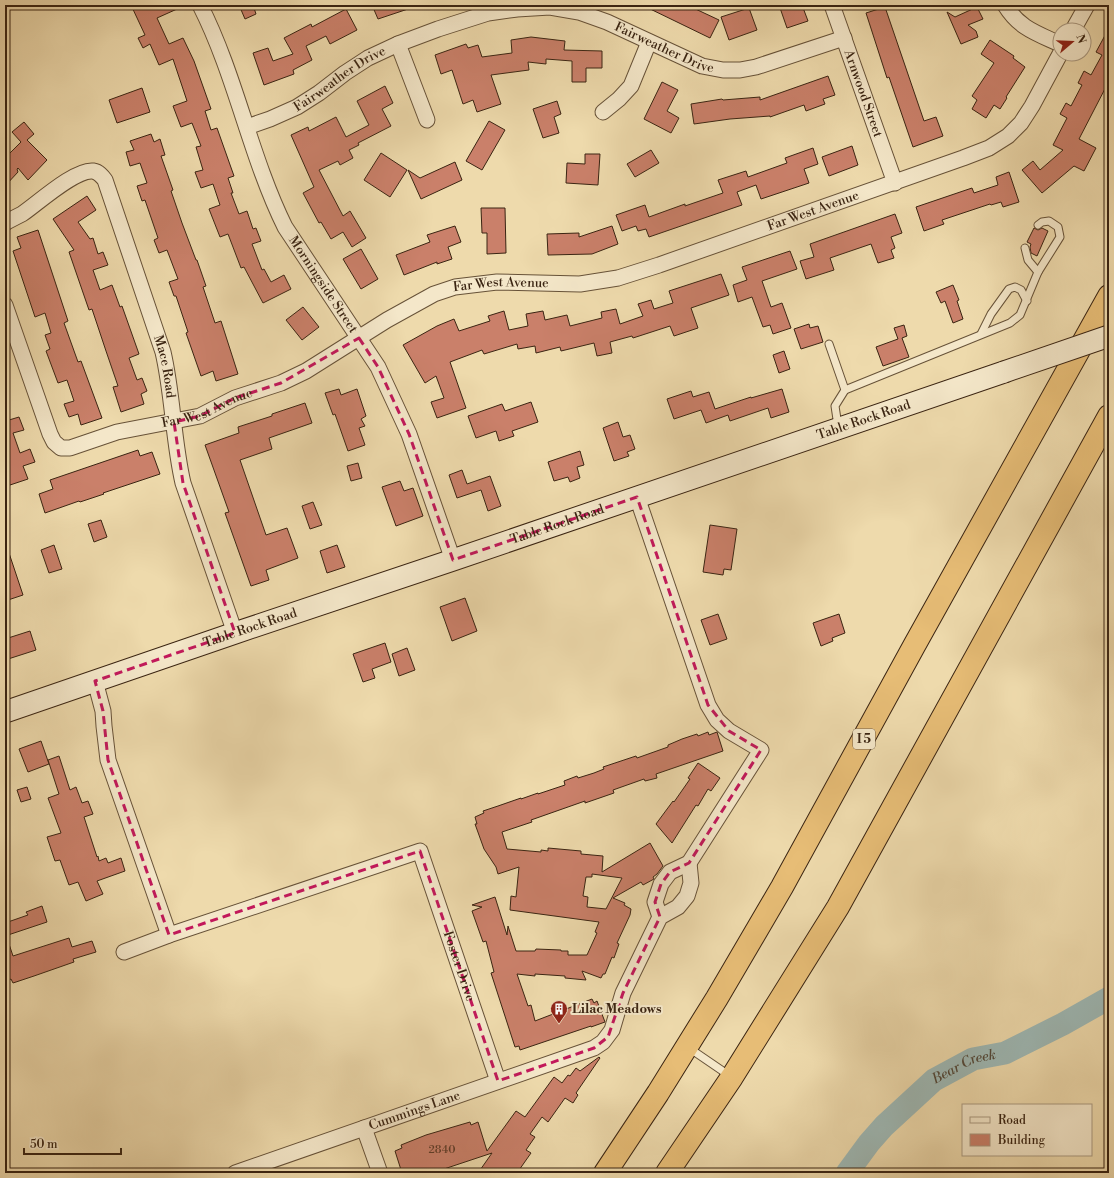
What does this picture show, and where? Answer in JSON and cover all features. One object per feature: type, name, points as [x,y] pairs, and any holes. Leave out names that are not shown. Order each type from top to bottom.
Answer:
[{"type":"highway","name":"I 5","points":[[604,1173],[658,1093],[686,1046],[718,998],[782,887],[917,640],[1109,296]]},
{"type":"highway","points":[[667,1173],[732,1077],[838,907],[1109,416]]},
{"type":"main road","name":"Table Rock Road","points":[[5,712],[235,632],[453,560],[1109,336]]},
{"type":"street","name":"Morningside Street","points":[[200,5],[226,68],[273,203],[286,227],[378,367],[410,434],[453,560]]},
{"type":"street","name":"Arnwood Street","points":[[832,5],[895,183]]},
{"type":"street","points":[[1005,5],[1012,17],[1026,28],[1052,40]]},
{"type":"street","points":[[1077,22],[1087,5]]},
{"type":"street","name":"Fairweather Drive","points":[[247,127],[270,119],[296,107],[319,93],[368,58],[398,44],[488,13],[550,6],[586,14],[624,29],[702,66],[723,70],[740,70],[756,67],[844,38]]},
{"type":"street","points":[[603,112],[631,86],[649,42]]},
{"type":"street","points":[[398,44],[427,120]]},
{"type":"street","name":"Far West Avenue","points":[[5,305],[50,434],[54,442],[61,448],[70,448],[117,432],[200,416],[235,398],[281,383],[306,371],[387,320],[434,294],[455,287],[497,282],[580,284],[618,278],[660,265],[895,183],[989,148],[1008,136],[1020,123],[1032,106],[1056,62]]},
{"type":"street","name":"Mace Road","points":[[5,223],[22,214],[58,187],[86,172],[93,171],[100,174],[105,180],[157,330],[168,374],[178,461],[183,483],[235,632]]},
{"type":"street","points":[[637,497],[708,705],[717,720],[729,731],[761,750],[689,863],[670,872],[661,884],[655,902],[660,917],[678,908],[687,896],[691,883],[689,863]]},
{"type":"street","points":[[95,681],[103,711],[108,760],[169,935],[124,952]]},
{"type":"street","name":"Foster Drive","points":[[169,935],[420,851],[498,1081]]},
{"type":"street","name":"Cummings Lane","points":[[235,1173],[594,1048],[603,1042],[612,1030],[623,993],[660,917]]},
{"type":"street","points":[[364,1128],[380,1173]]},
{"type":"lane","points":[[838,428],[835,406],[845,390],[1010,323],[1020,316],[1038,272],[1060,237],[1058,227],[1049,220],[1038,225]]},
{"type":"lane","points":[[1024,248],[1028,260],[1038,272]]},
{"type":"lane","points":[[981,334],[991,314],[1009,290],[1015,287],[1021,290],[1027,301]]},
{"type":"lane","points":[[829,344],[845,390]]},
{"type":"lane","points":[[686,1046],[732,1077]]},
{"type":"highlighted area","points":[[359,338],[378,367],[409,434],[453,560],[637,497],[708,705],[729,731],[761,750],[689,863],[670,872],[661,884],[655,902],[660,917],[623,993],[608,1037],[594,1048],[498,1081],[420,851],[169,935],[108,760],[103,711],[95,681],[235,633],[183,483],[174,422],[200,416],[235,398],[281,383]]},
{"type":"building","points":[[131,5],[186,5],[157,18],[169,44],[183,38],[194,61],[211,109],[205,111],[211,130],[217,128],[234,176],[228,178],[233,193],[231,193],[239,214],[247,211],[253,229],[256,228],[261,241],[252,244],[262,270],[264,269],[271,282],[284,275],[291,289],[263,303],[244,267],[241,268],[228,234],[220,237],[209,209],[220,205],[213,184],[201,188],[195,172],[203,170],[196,147],[201,146],[192,123],[181,127],[173,106],[187,101],[173,59],[159,65],[150,44],[143,48],[138,38],[145,35]]},
{"type":"building","points":[[239,5],[253,5],[256,14],[245,19]]},
{"type":"building","points":[[372,5],[413,5],[414,7],[378,19]]},
{"type":"building","points":[[642,5],[687,5],[719,20],[710,38]]},
{"type":"building","points":[[779,5],[802,5],[808,21],[787,28]]},
{"type":"building","points":[[885,7],[924,121],[936,117],[943,136],[913,147],[889,77],[887,78],[866,13]]},
{"type":"building","points":[[977,7],[983,19],[968,25],[976,31],[978,37],[961,44],[947,12],[955,17]]},
{"type":"building","points":[[749,8],[757,30],[729,40],[721,17]]},
{"type":"building","points":[[346,9],[357,30],[330,44],[326,36],[306,46],[312,60],[293,70],[294,74],[264,85],[253,53],[268,48],[273,61],[293,54],[284,38],[311,24],[312,27]]},
{"type":"building","points":[[1109,28],[1109,81],[1079,139],[1096,148],[1084,171],[1074,166],[1042,193],[1022,170],[1033,161],[1040,170],[1063,150],[1053,145],[1067,118],[1060,114],[1066,103],[1071,106],[1082,85],[1078,83],[1084,71],[1091,75],[1102,55],[1096,52]]},
{"type":"building","points":[[531,37],[565,41],[564,50],[602,51],[602,68],[586,68],[586,82],[572,82],[572,61],[546,59],[546,64],[528,62],[529,70],[491,75],[501,104],[477,112],[473,100],[463,104],[452,70],[441,74],[435,55],[466,44],[468,48],[478,45],[482,57],[512,53],[511,40]]},
{"type":"building","points":[[990,40],[1014,56],[1013,58],[1025,67],[1000,109],[994,105],[986,118],[972,109],[977,100],[972,96],[994,63],[981,54]]},
{"type":"building","points":[[828,76],[835,95],[823,99],[825,104],[806,111],[804,105],[770,117],[730,119],[694,124],[691,104],[722,99],[760,97],[760,100]]},
{"type":"building","points":[[662,82],[678,90],[667,111],[679,118],[671,133],[644,119]]},
{"type":"building","points":[[385,86],[393,103],[382,109],[391,126],[358,143],[359,145],[349,150],[353,158],[340,165],[338,161],[319,170],[343,216],[350,211],[366,238],[352,247],[343,232],[331,239],[321,222],[319,223],[303,193],[314,187],[291,135],[308,127],[309,131],[336,117],[346,137],[369,125],[357,101]]},
{"type":"building","points":[[142,88],[150,112],[117,123],[109,100]]},
{"type":"building","points":[[557,101],[561,114],[554,117],[559,133],[543,138],[533,109]]},
{"type":"building","points":[[489,121],[505,130],[482,170],[466,161]]},
{"type":"building","points":[[24,122],[34,134],[27,140],[47,160],[28,180],[18,168],[18,172],[5,186],[5,158],[21,142],[12,132]]},
{"type":"building","points":[[151,134],[154,142],[160,139],[165,155],[161,156],[173,190],[171,191],[206,286],[203,287],[215,323],[221,321],[238,374],[216,381],[213,371],[201,376],[186,333],[188,332],[176,296],[174,296],[169,282],[178,279],[167,250],[159,253],[154,240],[158,238],[145,200],[142,201],[137,186],[147,183],[140,163],[130,166],[126,152],[134,150],[130,141]]},
{"type":"building","points":[[852,146],[858,165],[829,176],[822,157]]},
{"type":"building","points":[[813,148],[818,164],[804,169],[809,183],[761,199],[756,185],[737,192],[742,205],[649,237],[646,229],[638,231],[636,226],[622,231],[616,215],[645,205],[649,217],[685,204],[685,206],[723,193],[718,180],[746,171],[748,177],[787,163],[785,158]]},
{"type":"building","points":[[651,150],[659,163],[635,177],[627,164]]},
{"type":"building","points":[[381,153],[407,170],[390,197],[364,180]]},
{"type":"building","points":[[585,154],[600,154],[598,185],[566,183],[567,163],[585,164]]},
{"type":"building","points":[[455,162],[462,180],[421,199],[408,170],[420,178]]},
{"type":"building","points":[[1009,172],[1019,202],[1003,207],[1001,202],[990,204],[942,220],[944,224],[924,231],[916,207],[972,188],[974,193],[998,185],[996,177]]},
{"type":"building","points":[[87,196],[96,210],[78,222],[90,239],[93,238],[98,254],[103,252],[108,265],[93,270],[100,290],[112,285],[120,307],[122,306],[139,354],[129,358],[137,380],[142,378],[147,391],[141,394],[144,404],[121,412],[113,387],[118,386],[92,309],[89,310],[69,252],[74,250],[53,219]]},
{"type":"building","points":[[481,208],[505,208],[506,253],[487,254],[487,233],[482,233]]},
{"type":"building","points":[[895,214],[902,233],[891,237],[895,248],[891,250],[894,258],[878,263],[871,244],[830,258],[834,270],[806,279],[800,261],[814,257],[810,244]]},
{"type":"building","points":[[455,226],[461,242],[448,247],[452,259],[437,264],[437,262],[404,275],[396,255],[430,242],[427,235]]},
{"type":"building","points":[[612,226],[618,244],[592,254],[548,255],[547,234],[579,233],[579,237]]},
{"type":"building","points":[[1034,228],[1038,230],[1042,228],[1048,231],[1037,256],[1031,253],[1031,244],[1027,242]]},
{"type":"building","points":[[38,230],[68,321],[64,323],[78,362],[81,361],[102,418],[81,425],[78,414],[69,417],[64,404],[74,401],[67,380],[58,383],[46,351],[50,349],[45,335],[51,333],[45,313],[35,317],[13,251],[21,248],[17,237]]},
{"type":"building","points":[[361,249],[378,279],[361,289],[343,259]]},
{"type":"building","points":[[790,251],[797,269],[762,281],[771,307],[782,303],[791,328],[773,334],[770,325],[763,327],[752,297],[738,302],[733,285],[747,280],[742,267]]},
{"type":"building","points":[[721,274],[729,295],[691,308],[698,328],[674,336],[670,326],[633,338],[632,336],[610,342],[612,353],[597,356],[594,343],[561,351],[560,347],[536,353],[535,346],[518,349],[517,344],[484,354],[482,350],[450,362],[466,408],[437,418],[431,402],[444,398],[436,376],[425,383],[403,345],[437,326],[454,319],[459,331],[490,321],[488,316],[504,311],[509,330],[528,326],[526,314],[543,311],[545,320],[567,315],[570,326],[602,318],[601,312],[616,309],[620,324],[643,316],[638,304],[651,300],[654,309],[673,303],[669,291]]},
{"type":"building","points":[[953,285],[959,300],[957,301],[963,319],[953,323],[945,301],[941,303],[936,292]]},
{"type":"building","points":[[303,307],[319,327],[302,340],[286,320]]},
{"type":"building","points":[[809,324],[810,328],[818,326],[823,342],[801,349],[794,329]]},
{"type":"building","points":[[904,325],[907,336],[902,338],[909,357],[883,366],[876,347],[898,339],[894,328]]},
{"type":"building","points":[[784,351],[790,369],[779,373],[773,355]]},
{"type":"building","points":[[339,389],[341,395],[357,389],[366,416],[361,419],[365,426],[359,428],[365,445],[348,451],[335,414],[333,415],[325,393]]},
{"type":"building","points":[[782,389],[789,412],[771,418],[768,408],[730,421],[728,415],[706,423],[701,410],[674,419],[667,399],[691,391],[693,397],[709,392],[715,409],[751,397]]},
{"type":"building","points":[[531,402],[538,422],[512,431],[514,436],[499,441],[496,431],[476,438],[468,416],[502,404],[505,411]]},
{"type":"building","points":[[305,403],[312,423],[269,438],[272,449],[240,460],[266,535],[287,528],[298,558],[266,570],[269,580],[251,586],[225,513],[229,512],[205,445],[239,433],[238,427]]},
{"type":"building","points":[[5,414],[7,414],[9,420],[19,417],[24,430],[13,433],[20,453],[30,449],[35,462],[23,466],[28,479],[7,486],[5,480]]},
{"type":"building","points":[[618,422],[623,437],[630,435],[635,449],[627,452],[629,456],[614,461],[603,428]]},
{"type":"building","points":[[138,450],[140,456],[152,452],[160,474],[45,513],[39,494],[53,489],[50,480]]},
{"type":"building","points":[[580,451],[584,465],[577,467],[580,478],[570,482],[568,477],[554,481],[548,462]]},
{"type":"building","points":[[358,463],[362,478],[351,481],[347,466]]},
{"type":"building","points":[[462,470],[467,484],[490,476],[501,506],[488,511],[481,490],[457,498],[449,475]]},
{"type":"building","points":[[400,481],[404,491],[413,488],[423,516],[396,526],[382,487]]},
{"type":"building","points":[[313,502],[322,525],[310,529],[302,506]]},
{"type":"building","points":[[101,520],[107,537],[94,542],[88,524]]},
{"type":"building","points":[[710,525],[737,529],[731,570],[724,569],[723,575],[703,572]]},
{"type":"building","points":[[54,545],[62,569],[49,573],[41,550]]},
{"type":"building","points":[[337,545],[345,567],[327,573],[320,551]]},
{"type":"building","points":[[5,547],[7,547],[23,595],[8,600],[5,589]]},
{"type":"building","points":[[465,598],[477,631],[452,641],[440,607]]},
{"type":"building","points":[[718,614],[727,639],[710,645],[701,620]]},
{"type":"building","points":[[839,614],[845,633],[832,638],[833,641],[821,646],[813,623]]},
{"type":"building","points":[[30,631],[36,650],[5,660],[5,639]]},
{"type":"building","points":[[385,643],[391,662],[372,669],[375,678],[363,682],[353,654]]},
{"type":"building","points":[[407,648],[415,670],[399,676],[392,654]]},
{"type":"building","points":[[708,732],[709,735],[717,732],[723,751],[656,774],[657,778],[645,781],[644,779],[613,790],[614,793],[585,803],[585,801],[502,832],[507,849],[541,852],[541,850],[548,851],[548,848],[581,851],[581,854],[603,856],[602,872],[650,843],[663,866],[653,877],[654,879],[643,885],[641,882],[613,898],[625,903],[624,905],[631,909],[630,915],[617,943],[619,944],[614,958],[612,957],[605,974],[603,974],[601,978],[582,971],[586,980],[565,978],[565,976],[535,974],[535,976],[517,974],[528,1006],[531,1005],[535,1021],[592,999],[594,1003],[597,1001],[605,1022],[520,1050],[519,1046],[515,1047],[491,973],[494,972],[486,941],[483,942],[472,911],[482,907],[472,905],[495,897],[507,935],[508,926],[516,951],[535,951],[536,949],[561,950],[568,951],[568,955],[587,955],[597,933],[595,932],[599,922],[510,910],[511,896],[516,897],[519,867],[498,874],[496,867],[484,849],[475,824],[477,824],[475,817],[484,813],[483,811],[565,785],[564,781],[577,776],[578,778],[594,773],[604,769],[603,767],[636,756],[637,758],[668,747],[668,745],[697,734],[698,736]],"holes":[[[592,874],[622,878],[606,909],[587,907],[588,897],[583,896],[586,877],[592,877]]]},
{"type":"building","points":[[41,741],[49,764],[28,772],[19,749]]},
{"type":"building","points":[[59,756],[70,790],[76,787],[82,803],[88,801],[93,814],[84,817],[99,861],[106,858],[108,863],[121,858],[125,871],[97,881],[103,894],[86,901],[78,882],[69,885],[60,860],[55,861],[47,837],[61,833],[48,798],[59,794],[48,760]]},
{"type":"building","points":[[698,763],[720,778],[711,791],[708,789],[698,806],[696,805],[672,843],[656,824],[690,779],[688,778]]},
{"type":"building","points":[[27,787],[31,799],[21,802],[17,790]]},
{"type":"building","points":[[42,906],[47,922],[5,936],[5,923],[28,915],[26,912]]},
{"type":"building","points":[[5,938],[7,938],[13,956],[69,938],[72,947],[92,941],[96,952],[73,959],[74,962],[13,983],[11,979],[5,982]]},
{"type":"building","points":[[599,1057],[600,1058],[576,1093],[578,1095],[573,1103],[565,1098],[548,1122],[542,1117],[530,1134],[535,1137],[526,1150],[531,1153],[517,1173],[478,1173],[492,1153],[432,1173],[402,1173],[395,1151],[402,1148],[401,1145],[426,1135],[470,1122],[471,1125],[478,1122],[487,1151],[516,1111],[525,1117],[554,1077],[562,1083],[576,1068],[580,1071]]},
{"type":"waterway","name":"Bear Creek","points":[[847,1173],[869,1143],[884,1126],[934,1080],[973,1059],[1005,1053],[1063,1024],[1109,998]]},
{"type":"place","name":"Lilac Meadows","points":[[559,1024]]}]
